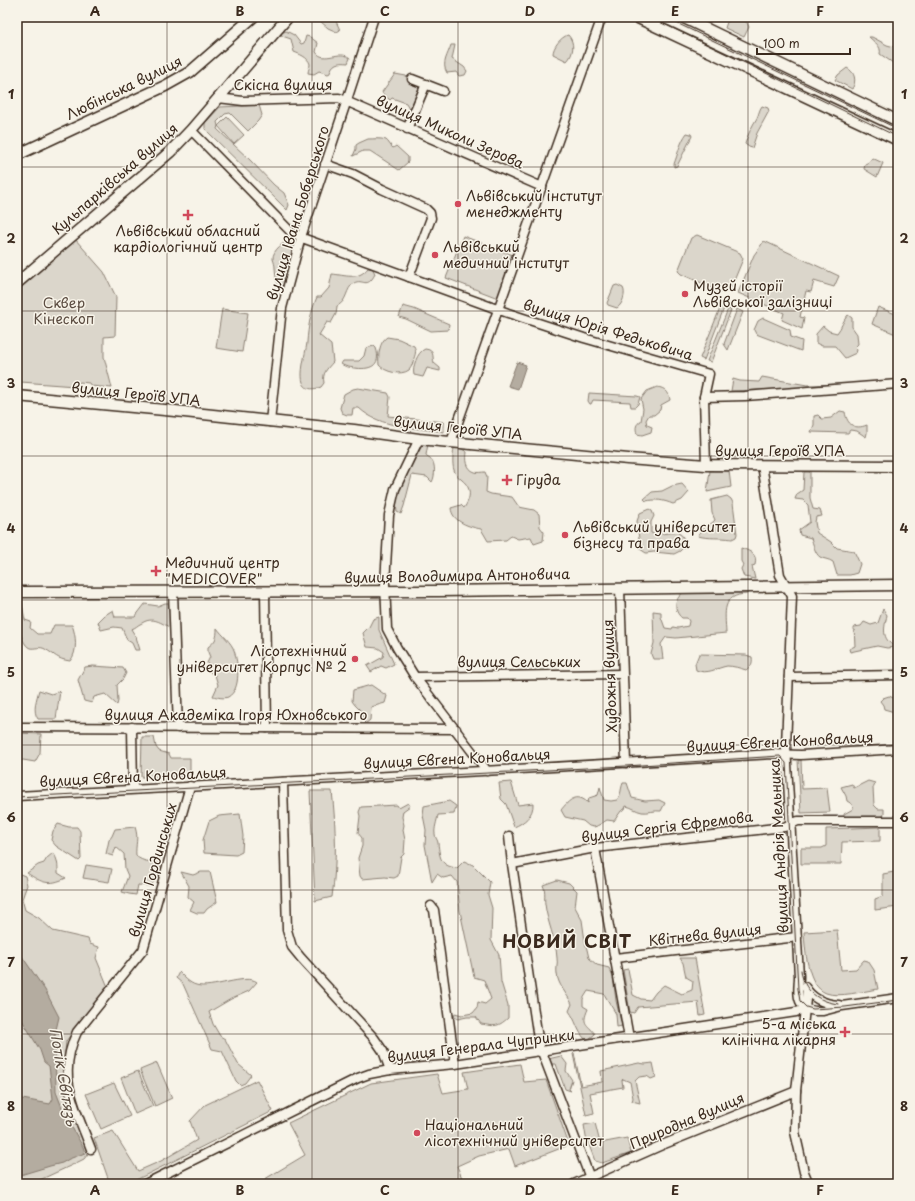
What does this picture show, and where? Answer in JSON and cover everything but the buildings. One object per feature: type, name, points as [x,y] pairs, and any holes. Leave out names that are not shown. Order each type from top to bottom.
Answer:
[{"type":"main road","name":"Любінська вулиця","points":[[17,155],[165,86],[190,72],[253,17]]},
{"type":"main road","name":"Кульпарківська вулиця","points":[[17,283],[170,152],[191,130],[288,17]]},
{"type":"main road","points":[[636,17],[898,140]]},
{"type":"main road","points":[[682,17],[898,121]]},
{"type":"main road","name":"вулиця Героїв УПА","points":[[18,395],[354,430],[419,439],[547,452],[706,465],[898,466]]},
{"type":"main road","name":"вулиця Володимира Антоновича","points":[[17,592],[266,592],[898,585]]},
{"type":"street","name":"вулиця Івана Боберського","points":[[270,422],[282,308],[301,237],[374,17]]},
{"type":"street","points":[[451,442],[602,17]]},
{"type":"street","points":[[412,79],[443,91]]},
{"type":"street","points":[[407,129],[426,84]]},
{"type":"street","name":"Скісна вулиця","points":[[218,98],[243,101],[339,98],[347,101]]},
{"type":"street","name":"вулиця Миколи Зерова","points":[[347,101],[407,129],[542,187]]},
{"type":"street","name":"вулиця Юрія Федьковича","points":[[191,130],[292,232],[301,237],[409,277],[584,338],[709,374],[704,397]]},
{"type":"street","points":[[325,164],[354,174],[382,189],[426,209],[430,213],[431,218],[409,277]]},
{"type":"street","points":[[706,465],[704,397],[732,397],[898,384]]},
{"type":"street","points":[[419,439],[395,489],[389,515],[385,590],[387,628],[397,648],[415,677],[456,729],[486,771]]},
{"type":"street","name":"вулиця Андрія Мельника","points":[[762,465],[780,575],[792,596],[786,755],[791,824],[799,999],[801,1005],[806,1009]]},
{"type":"street","name":"Художня вулиця","points":[[620,589],[626,763]]},
{"type":"street","points":[[173,592],[178,728]]},
{"type":"street","points":[[266,592],[268,728]]},
{"type":"street","name":"вулиця Сельських","points":[[415,677],[622,674]]},
{"type":"street","points":[[789,677],[898,675]]},
{"type":"street","name":"вулиця Академіка Ігоря Юхновського","points":[[17,727],[456,729]]},
{"type":"street","points":[[132,727],[133,789]]},
{"type":"street","name":"вулиця Євгена Коновальця","points":[[17,796],[772,754],[786,755],[898,749]]},
{"type":"street","points":[[283,782],[287,930],[292,947],[300,958],[374,1038],[383,1051],[390,1070]]},
{"type":"street","name":"вулиця Гординських","points":[[91,1149],[69,1089],[68,1057],[77,1032],[144,950],[190,786]]},
{"type":"street","name":"вулиця Сергія Єфремова","points":[[512,864],[595,848],[784,827],[798,822],[898,821]]},
{"type":"street","points":[[509,836],[541,1052],[590,1178]]},
{"type":"street","points":[[595,848],[629,1038]]},
{"type":"street","points":[[431,906],[434,910],[455,1064]]},
{"type":"street","name":"Квітнева вулиця","points":[[615,958],[797,938]]},
{"type":"street","name":"вулиця Генерала Чупринки","points":[[799,976],[806,990],[816,999],[824,1003],[842,1006]]},
{"type":"street","points":[[806,990],[806,1009],[802,1021],[796,1091],[795,1132],[804,1172],[809,1184]]},
{"type":"street","name":"вулиця Генерала Чупринки","points":[[145,1184],[358,1078],[369,1074],[390,1070],[455,1064],[541,1052],[796,1012],[806,1009],[823,1011],[842,1006],[898,998]]},
{"type":"street","name":"Природна вулиця","points":[[574,1184],[662,1145],[796,1091]]},
{"type":"green space","points":[[324,17],[334,17],[340,30],[337,32],[328,28],[320,21]]},
{"type":"green space","points":[[735,18],[744,20],[749,27],[744,37],[725,28],[727,22]]},
{"type":"green space","points":[[286,31],[294,35],[301,44],[304,43],[306,36],[310,37],[318,43],[316,52],[319,55],[323,57],[346,56],[350,58],[348,63],[334,65],[328,74],[319,71],[314,74],[308,73],[310,65],[309,62],[303,56],[294,52],[291,39],[282,36],[281,33]]},
{"type":"green space","points":[[568,35],[572,41],[573,48],[567,61],[553,54],[554,48],[563,38]]},
{"type":"green space","points":[[869,37],[898,48],[898,64],[896,65],[880,54],[879,46]]},
{"type":"green space","points":[[451,45],[455,45],[452,59],[464,67],[467,71],[465,75],[459,76],[456,72],[447,73],[445,69],[445,62]]},
{"type":"green space","points":[[847,68],[852,72],[855,80],[852,89],[835,80],[838,75]]},
{"type":"green space","points":[[395,74],[406,76],[419,87],[413,106],[410,110],[406,103],[392,98],[390,100],[382,92]]},
{"type":"green space","points":[[259,105],[262,115],[248,131],[230,113],[225,114],[217,122],[217,129],[284,193],[289,205],[287,210],[205,129],[205,123],[220,107]]},
{"type":"green space","points":[[762,106],[768,108],[769,111],[757,133],[752,148],[745,144]]},
{"type":"green space","points":[[227,117],[244,135],[234,144],[218,126]]},
{"type":"green space","points":[[687,133],[691,134],[692,136],[677,166],[674,167],[681,144]]},
{"type":"green space","points":[[368,139],[386,140],[393,148],[396,146],[408,157],[408,162],[399,170],[370,151],[363,151],[353,156],[356,145]]},
{"type":"green space","points":[[872,158],[883,163],[877,177],[864,169],[865,164]]},
{"type":"green space","points":[[697,235],[740,253],[743,259],[731,288],[724,293],[681,274],[678,271],[691,238]]},
{"type":"green space","points":[[463,236],[513,255],[498,298],[446,278]]},
{"type":"green space","name":"Сквер Кінескоп","points":[[75,239],[104,272],[116,297],[115,336],[104,337],[104,357],[112,388],[91,386],[89,383],[80,382],[75,386],[21,382],[17,378],[17,289]]},
{"type":"green space","points":[[292,239],[297,241],[286,286],[280,286],[276,278],[273,256],[280,246]]},
{"type":"green space","points":[[764,241],[839,276],[834,287],[814,281],[811,292],[806,291],[800,317],[804,318],[802,329],[782,320],[784,313],[738,293],[754,255]]},
{"type":"green space","points":[[368,268],[373,269],[375,274],[372,279],[367,283],[354,283],[349,288],[341,304],[337,306],[336,314],[331,323],[327,322],[319,335],[331,345],[333,362],[324,374],[324,383],[321,387],[311,389],[306,387],[302,374],[303,365],[310,319],[317,297],[321,297],[329,288],[332,274],[356,276],[360,275]]},
{"type":"green space","points":[[617,285],[623,288],[624,295],[617,308],[608,305],[607,303],[614,286]]},
{"type":"green space","points":[[403,306],[414,309],[449,324],[448,330],[431,331],[399,317]]},
{"type":"green space","points":[[721,306],[724,308],[704,360],[700,358]]},
{"type":"green space","points":[[878,307],[898,315],[898,335],[872,324]]},
{"type":"green space","points":[[222,309],[248,313],[242,352],[216,348]]},
{"type":"green space","points":[[728,309],[731,310],[711,362],[707,361]]},
{"type":"green space","points":[[737,309],[743,312],[728,350],[724,344]]},
{"type":"green space","points":[[848,315],[852,318],[852,327],[857,334],[858,344],[855,347],[857,350],[856,353],[845,358],[835,346],[822,346],[816,343],[816,334],[823,326],[829,331],[837,333]]},
{"type":"green space","points":[[763,318],[790,330],[791,337],[802,341],[801,351],[756,334],[754,330],[758,321]]},
{"type":"green space","points":[[387,337],[399,339],[414,346],[415,355],[412,366],[406,372],[398,373],[385,370],[379,365],[379,354],[382,342]]},
{"type":"green space","points":[[374,346],[376,348],[377,359],[373,366],[369,368],[359,368],[347,367],[341,364],[343,361],[359,361],[364,356],[366,348]]},
{"type":"green space","points":[[425,349],[432,352],[434,363],[440,368],[440,371],[427,368],[423,377],[414,375],[416,360],[420,353]]},
{"type":"green space","points":[[762,377],[807,385],[842,384],[843,387],[731,391],[733,379],[759,382]]},
{"type":"green space","points":[[657,387],[666,391],[670,400],[661,405],[660,410],[654,415],[649,415],[646,420],[647,425],[652,427],[651,432],[642,435],[637,434],[636,426],[641,421],[643,409],[641,399],[647,391]]},
{"type":"green space","points":[[358,388],[388,393],[390,397],[388,416],[444,422],[444,432],[410,428],[377,420],[359,408],[353,408],[352,415],[342,413],[340,408],[344,394]]},
{"type":"green space","points":[[589,393],[640,397],[638,404],[635,407],[631,407],[630,402],[593,400],[590,404],[588,401]]},
{"type":"green space","points":[[840,411],[845,412],[850,423],[855,427],[867,425],[866,437],[857,431],[850,430],[848,433],[811,432],[814,425],[814,416],[818,415],[822,419],[831,418]]},
{"type":"green space","points":[[428,444],[426,455],[433,461],[434,464],[433,480],[432,482],[427,477],[412,475],[401,514],[397,512],[397,504],[398,495],[404,478],[422,446]]},
{"type":"green space","points":[[454,448],[460,448],[467,452],[467,464],[472,471],[485,472],[487,477],[486,492],[512,497],[519,507],[534,510],[539,514],[540,527],[544,532],[543,541],[534,544],[531,537],[518,539],[511,536],[506,540],[488,541],[481,529],[462,523],[455,517],[451,508],[461,505],[464,508],[468,501],[469,490],[468,486],[456,475],[453,468]]},
{"type":"green space","points":[[710,471],[729,471],[731,487],[707,492]]},
{"type":"green space","points":[[804,472],[810,472],[810,498],[813,509],[820,510],[822,516],[816,517],[815,522],[817,533],[837,548],[854,551],[860,564],[857,573],[850,575],[837,575],[833,562],[818,556],[811,538],[800,535],[799,530],[810,522],[808,505],[803,500],[795,499],[797,494],[803,490]]},
{"type":"green space","points":[[682,484],[689,492],[682,500],[673,504],[660,500],[646,501],[644,499],[652,492],[662,491],[672,486]]},
{"type":"green space","points":[[727,496],[733,503],[737,534],[736,537],[732,539],[698,536],[703,529],[715,520],[712,513],[711,500]]},
{"type":"green space","points":[[649,509],[652,511],[654,516],[651,522],[651,533],[681,534],[683,537],[684,547],[680,551],[674,554],[654,552],[646,553],[640,549],[637,521],[640,513]]},
{"type":"green space","points":[[741,548],[750,552],[755,558],[755,565],[752,566],[755,579],[744,577],[741,569],[743,565],[741,561]]},
{"type":"green space","points":[[747,590],[747,594],[739,595],[733,598],[726,606],[726,633],[676,638],[666,637],[661,644],[663,659],[653,659],[651,654],[654,643],[653,611],[661,612],[661,617],[665,628],[672,629],[673,627],[678,628],[688,626],[689,621],[687,618],[682,618],[677,612],[676,608],[677,601],[681,594],[685,592]]},
{"type":"green space","points":[[18,599],[22,604],[25,620],[31,622],[30,628],[37,634],[50,634],[54,625],[72,625],[76,643],[73,657],[70,661],[59,658],[43,648],[30,648],[26,645],[19,626],[17,610]]},
{"type":"green space","points":[[169,603],[171,628],[160,622],[150,620],[131,629],[136,637],[140,650],[135,650],[132,643],[127,640],[122,628],[114,627],[101,630],[98,622],[113,610],[115,617],[135,617],[145,604],[158,606]]},
{"type":"green space","points":[[883,609],[887,615],[885,629],[886,637],[887,640],[895,647],[887,648],[877,646],[850,652],[849,649],[855,646],[854,627],[861,626],[864,622],[871,625],[878,623]]},
{"type":"green space","points":[[379,617],[379,630],[394,664],[386,668],[381,666],[371,672],[367,666],[383,657],[384,652],[378,648],[367,647],[363,633],[369,627],[373,619]]},
{"type":"green space","points":[[217,628],[233,647],[238,668],[235,688],[228,697],[224,698],[213,696],[218,685],[215,675],[211,673],[207,663],[210,657],[208,647],[216,639]]},
{"type":"green space","points":[[699,654],[746,655],[752,657],[752,663],[746,670],[727,666],[704,672],[696,670],[695,664]]},
{"type":"green space","points":[[93,666],[123,668],[126,673],[117,685],[117,705],[105,694],[94,697],[92,703],[84,701],[78,680],[85,667]]},
{"type":"green space","points":[[371,685],[387,696],[385,703],[371,707],[370,720],[365,724],[361,711],[352,701],[353,690]]},
{"type":"green space","points":[[39,690],[51,694],[60,691],[56,719],[38,719],[36,716],[35,708]]},
{"type":"green space","points":[[889,696],[898,700],[898,713],[884,709],[880,701]]},
{"type":"green space","points":[[17,733],[41,734],[40,753],[35,762],[23,760],[17,761]]},
{"type":"green space","points":[[142,737],[154,737],[156,747],[159,751],[169,754],[171,758],[190,758],[190,777],[141,777]]},
{"type":"green space","points":[[798,760],[801,760],[802,789],[827,788],[830,812],[801,813]]},
{"type":"green space","points":[[868,781],[875,783],[873,788],[874,805],[878,809],[884,809],[882,818],[845,819],[844,814],[853,809],[852,804],[847,801],[841,787],[852,784],[854,788]]},
{"type":"green space","points":[[511,782],[518,805],[533,803],[532,811],[528,818],[514,827],[506,804],[501,799],[499,783]]},
{"type":"green space","points":[[623,783],[627,783],[632,798],[645,801],[659,800],[665,803],[661,811],[642,812],[626,806],[614,821],[607,820],[594,827],[589,826],[583,821],[565,817],[561,810],[570,800],[573,799],[580,798],[588,803],[589,798],[598,795],[600,787],[604,800],[617,800]]},
{"type":"green space","points":[[310,791],[332,791],[335,831],[335,871],[332,897],[315,901]]},
{"type":"green space","points":[[449,801],[456,806],[454,814],[438,815],[435,830],[440,857],[444,863],[451,867],[457,868],[464,861],[473,865],[490,882],[488,895],[492,908],[491,940],[499,955],[501,982],[508,1005],[508,1018],[495,1026],[481,1024],[476,1017],[458,1019],[454,1017],[455,1013],[462,1015],[473,1013],[477,1008],[478,1002],[485,1004],[491,999],[484,980],[474,977],[460,911],[457,882],[452,876],[443,878],[437,874],[432,882],[425,845],[426,830],[423,815],[424,806]]},
{"type":"green space","points":[[408,803],[410,806],[403,811],[402,817],[405,840],[404,854],[401,857],[398,876],[394,878],[385,877],[362,879],[360,876],[358,858],[362,846],[362,838],[358,833],[359,812],[361,807],[397,805],[399,808]]},
{"type":"green space","points":[[240,814],[243,836],[242,852],[236,855],[204,853],[203,840],[209,821],[219,816]]},
{"type":"green space","points":[[58,824],[69,827],[77,827],[80,831],[81,859],[79,861],[56,846],[51,840],[53,831]]},
{"type":"green space","points":[[135,827],[137,835],[136,856],[147,861],[159,861],[160,869],[158,878],[150,886],[138,885],[136,895],[122,892],[128,876],[125,869],[124,854],[116,847],[113,856],[106,854],[109,840],[115,829]]},
{"type":"green space","points":[[880,827],[880,841],[842,842],[841,864],[801,864],[801,848],[822,848],[826,846],[826,829]]},
{"type":"green space","points":[[53,853],[57,860],[58,873],[66,878],[50,883],[41,881],[27,873],[38,865],[44,863]]},
{"type":"green space","points":[[86,865],[112,869],[109,882],[83,878]]},
{"type":"green space","points":[[898,870],[898,907],[875,910],[875,899],[883,896],[883,874]]},
{"type":"green space","points":[[181,872],[193,875],[201,872],[210,872],[217,902],[204,913],[197,913],[190,910],[194,902],[188,897],[189,886]]},
{"type":"green space","points":[[20,874],[25,876],[27,885],[22,899],[25,910],[39,918],[53,931],[88,939],[90,944],[99,947],[96,958],[108,987],[66,1041],[64,1064],[65,1088],[88,1148],[88,1154],[84,1159],[31,1184],[17,1184],[17,879]]},
{"type":"green space","points":[[557,880],[569,883],[577,891],[575,907],[582,920],[589,958],[597,965],[609,968],[613,977],[616,1001],[622,1026],[617,1027],[616,1014],[604,994],[588,991],[583,999],[583,1006],[588,1009],[585,1021],[595,1034],[589,1039],[585,1039],[578,1029],[569,1011],[572,1004],[558,978],[556,951],[546,911],[543,885]]},
{"type":"green space","points":[[837,930],[841,970],[856,969],[864,960],[868,961],[874,970],[878,989],[838,995],[826,993],[815,983],[808,966],[804,932]]},
{"type":"green space","points":[[680,958],[695,958],[705,1015],[700,1016],[698,1002],[638,1007],[634,1013],[630,1012],[623,970],[628,969],[633,995],[641,999],[650,1000],[664,985],[682,994],[692,990],[693,981],[686,977],[683,963]]},
{"type":"green space","points":[[179,972],[191,983],[202,986],[245,979],[257,982],[249,991],[231,999],[209,1012],[213,1024],[220,1036],[225,1039],[238,1064],[251,1075],[245,1083],[240,1085],[236,1081],[222,1051],[212,1049],[183,984],[176,978]]},
{"type":"green space","points":[[574,1053],[581,1086],[602,1082],[601,1071],[639,1063],[653,1063],[656,1077],[651,1079],[647,1076],[639,1077],[635,1081],[640,1103],[632,1101],[633,1098],[630,1082],[623,1079],[623,1087],[590,1093],[594,1113],[586,1115]]},
{"type":"green space","points":[[561,1056],[567,1064],[566,1071],[572,1080],[569,1089],[571,1091],[565,1089],[556,1064],[550,1064],[548,1059]]},
{"type":"green space","points":[[157,1063],[172,1098],[155,1106],[140,1070]]},
{"type":"green space","name":"Національний лісотехнічний університет","points":[[520,1064],[524,1082],[546,1080],[569,1145],[515,1166],[509,1149],[479,1156],[457,1166],[462,1178],[449,1184],[270,1184],[265,1179],[305,1155],[288,1123],[371,1083],[437,1074],[443,1093],[468,1089],[464,1072]]},
{"type":"green space","points":[[138,1071],[153,1106],[135,1114],[121,1078]]},
{"type":"green space","points":[[257,1080],[273,1111],[128,1184],[110,1184],[94,1138],[113,1131],[138,1171],[161,1161],[197,1140],[190,1121],[205,1105]]},
{"type":"green space","points":[[114,1083],[130,1116],[101,1129],[86,1094]]},
{"type":"green space","points":[[595,1123],[600,1143],[627,1138],[631,1153],[602,1163],[595,1161],[586,1137],[584,1125]]},
{"type":"shaded area","points":[[517,362],[526,365],[518,389],[508,386]]},
{"type":"shaded area","points":[[17,949],[45,990],[59,1017],[55,1034],[56,1092],[65,1115],[85,1153],[62,1163],[17,1176],[17,1098],[50,1104],[53,1099],[49,1066],[44,1062],[40,1050],[17,1014]]},
{"type":"tram line","points":[[650,17],[898,137]]},
{"type":"tram line","points":[[664,17],[898,129]]},
{"type":"tram line","points":[[17,797],[626,766],[780,756],[786,763],[798,989],[800,1001],[806,1007],[813,1009],[845,1007],[898,1000]]},
{"type":"tram line","points":[[801,970],[805,984],[813,994],[825,1001],[839,1004]]},
{"type":"place","name":"Львівський інститут менеджменту","points":[[458,204]]},
{"type":"place","name":"Львівський обласний кардіологічний центр","points":[[188,215]]},
{"type":"place","name":"Львівський медичний інститут","points":[[435,255]]},
{"type":"place","name":"Музей історії Львівської залізниці","points":[[685,294]]},
{"type":"place","name":"Гіруда","points":[[507,480]]},
{"type":"place","name":"Львівський університет бізнесу та права","points":[[565,535]]},
{"type":"place","name":"Медичний центр \"MEDICOVER\"","points":[[156,571]]},
{"type":"place","name":"Лісотехнічний університет Корпус № 2","points":[[355,659]]},
{"type":"place","name":"5-а міська клінічна лікарня","points":[[845,1032]]},
{"type":"place","name":"Національний лісотехнічний університет","points":[[417,1133]]},
{"type":"district","name":"НОВИЙ СВІТ","points":[[567,942]]},
{"type":"water label","name":"Потік Світязь","points":[[63,1077]]}]
